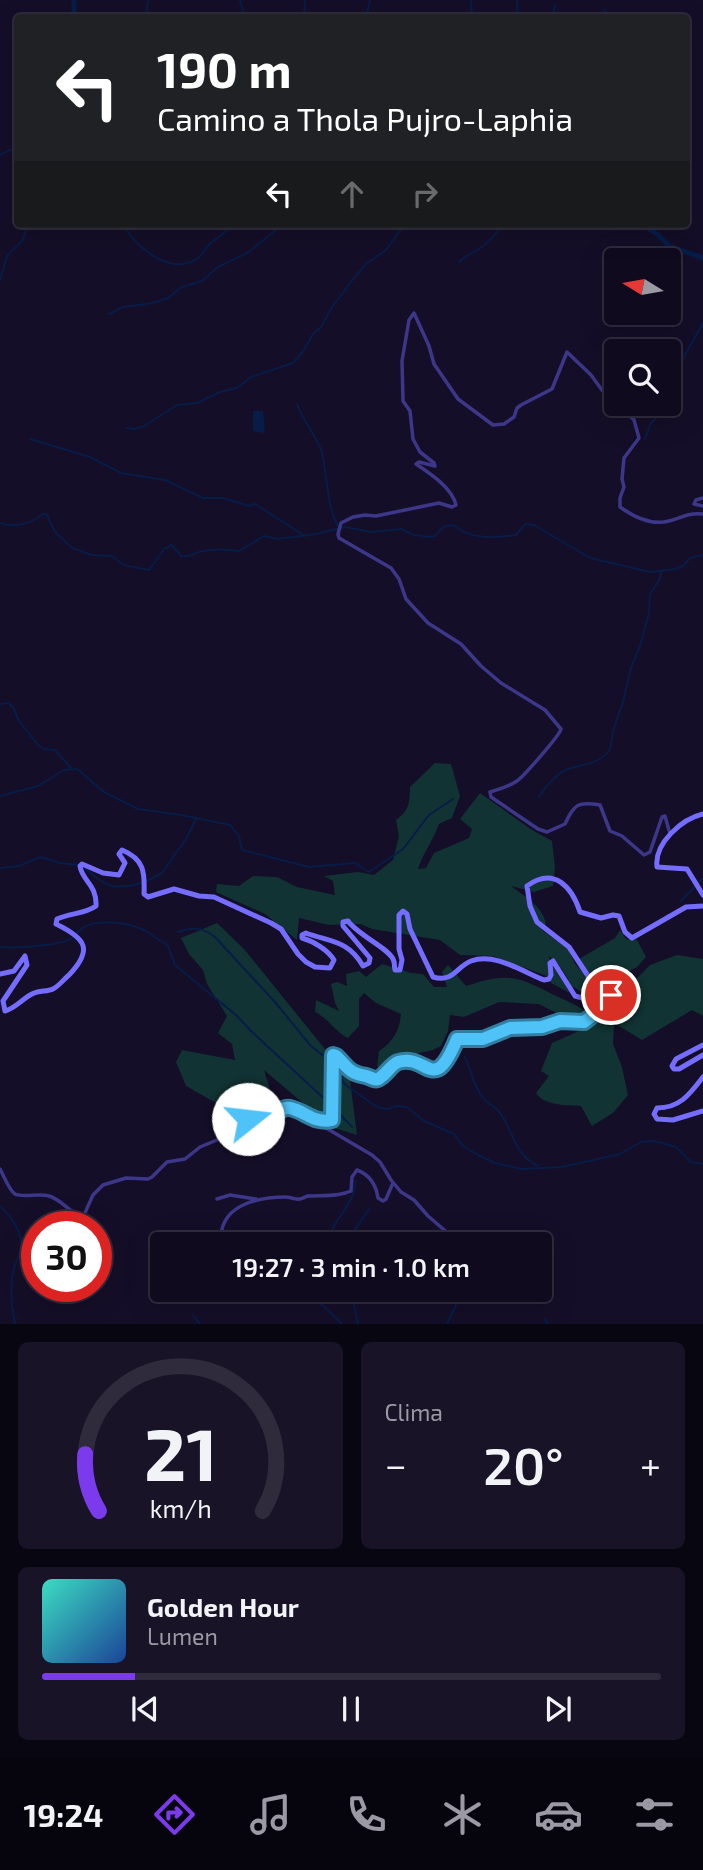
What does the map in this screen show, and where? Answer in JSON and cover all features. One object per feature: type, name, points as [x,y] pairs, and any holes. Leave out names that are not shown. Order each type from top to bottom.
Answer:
[{"type":"main road","points":[[703,814],[670,834],[656,859],[657,867],[687,869],[703,895]]},
{"type":"main road","points":[[0,974],[14,971],[25,956],[28,960],[3,1001],[5,1011],[13,1009],[33,993],[51,990],[60,984],[83,959],[85,949],[81,941],[56,924],[57,919],[89,911],[96,905],[94,890],[81,872],[80,866],[82,864],[103,873],[119,875],[125,867],[119,854],[123,850],[144,869],[144,894],[148,897],[174,889],[199,897],[214,897],[281,929],[298,954],[316,967],[330,968],[334,960],[318,945],[302,939],[302,935],[306,933],[338,942],[357,955],[363,966],[369,963],[370,958],[343,926],[343,922],[348,921],[355,931],[393,958],[395,970],[400,970],[402,960],[398,950],[399,917],[403,911],[407,914],[410,929],[433,977],[450,977],[470,961],[496,960],[548,979],[551,975],[550,963],[553,961],[575,996],[590,1000],[598,991],[593,981],[578,964],[569,947],[537,922],[526,894],[527,886],[533,881],[549,877],[567,886],[576,899],[580,912],[601,918],[619,916],[625,932],[632,938],[686,907],[703,906]]},
{"type":"main road","points":[[703,1045],[676,1059],[671,1066],[679,1069],[703,1055]]},
{"type":"main road","points":[[703,1077],[687,1099],[666,1108],[657,1108],[654,1114],[657,1119],[664,1121],[703,1111]]},
{"type":"street","points":[[604,392],[567,352],[552,389],[521,405],[514,417],[504,424],[493,425],[472,411],[449,387],[434,364],[414,313],[409,320],[402,361],[404,401],[410,411],[413,439],[419,452],[435,466],[419,462],[416,464],[445,487],[456,500],[456,505],[452,507],[439,503],[376,516],[353,517],[341,523],[338,534],[339,538],[391,568],[399,579],[406,599],[428,623],[461,644],[501,683],[545,710],[561,729],[560,735],[538,756],[524,775],[507,787],[490,792],[491,797],[538,829],[547,832],[565,824],[573,807],[588,803],[600,805],[610,831],[622,836],[644,855],[650,852],[662,817],[665,816],[667,820],[670,834]]},
{"type":"street","points":[[630,416],[639,438],[624,458],[624,487],[620,507],[641,520],[661,523],[684,514],[703,514]]},
{"type":"street","points":[[703,498],[696,500],[694,504],[703,506]]},
{"type":"street","points":[[305,1116],[323,1121],[332,1120],[333,1055],[352,1072],[375,1080],[380,1079],[398,1062],[410,1061],[427,1068],[438,1068],[447,1061],[457,1039],[460,1038],[483,1039],[510,1028],[542,1027],[560,1021],[581,1023],[591,1019],[611,995],[604,983],[593,981]]},
{"type":"street","points":[[0,1169],[17,1195],[53,1196],[76,1214],[84,1215],[93,1195],[103,1185],[126,1178],[148,1179],[167,1163],[185,1159],[244,1120],[267,1120],[287,1108],[372,1155],[380,1162],[393,1183],[447,1232]]},
{"type":"street","points":[[217,1199],[230,1195],[298,1200],[326,1194],[341,1195],[351,1191],[352,1177],[357,1170],[374,1182],[378,1198],[383,1201],[393,1183]]},
{"type":"street","points":[[221,1232],[232,1211],[257,1199]]},
{"type":"green space","points":[[435,763],[451,764],[460,796],[452,818],[439,824],[418,869],[426,868],[434,853],[469,838],[472,829],[460,819],[480,793],[552,841],[555,867],[553,886],[534,892],[511,886],[541,912],[546,924],[542,930],[568,949],[575,964],[586,975],[597,994],[592,997],[570,986],[562,969],[548,956],[570,993],[551,983],[547,976],[493,956],[460,955],[440,940],[372,929],[360,924],[329,925],[299,918],[297,940],[265,914],[216,892],[217,884],[239,886],[253,876],[277,877],[297,887],[335,895],[333,881],[324,876],[358,872],[374,875],[393,860],[399,836],[396,820],[408,806],[410,787]]},
{"type":"green space","points":[[217,923],[244,949],[350,1080],[357,1135],[331,1127],[264,1070],[270,1090],[218,1104],[186,1086],[176,1062],[182,1050],[235,1060],[232,1044],[218,1033],[227,1016],[207,984],[203,970],[189,954],[181,938]]},
{"type":"green space","points":[[620,930],[626,939],[637,940],[646,957],[637,967],[608,983],[597,981],[585,972],[579,959],[615,938]]},
{"type":"green space","points":[[677,955],[703,959],[703,1016],[692,1010],[642,1040],[614,1023],[613,1044],[622,1067],[628,1095],[613,1113],[592,1126],[581,1106],[556,1104],[540,1097],[536,1093],[549,1076],[541,1071],[552,1043],[590,1026],[650,965]]},
{"type":"green space","points":[[382,964],[423,974],[434,987],[447,987],[442,972],[448,965],[466,986],[492,979],[521,980],[584,1010],[578,1016],[564,1017],[539,1004],[499,1002],[464,1017],[450,1015],[448,1031],[441,1046],[377,1067],[379,1051],[395,1035],[401,1014],[376,1003],[364,993],[359,999],[359,1026],[348,1038],[315,1012],[316,1000],[339,1011],[331,984],[337,982],[347,986],[346,974],[359,971],[366,977]]},
{"type":"water","points":[[253,411],[263,411],[263,433],[253,431]]},
{"type":"waterway","points":[[74,0],[74,14]]},
{"type":"waterway","points":[[146,14],[148,0]]},
{"type":"waterway","points":[[240,0],[244,14]]},
{"type":"waterway","points":[[304,14],[305,0]]},
{"type":"waterway","points":[[367,14],[370,0]]},
{"type":"waterway","points":[[471,0],[472,14]]},
{"type":"waterway","points":[[517,0],[518,14]]},
{"type":"waterway","points":[[554,14],[555,5]]},
{"type":"waterway","points":[[604,10],[608,14]]},
{"type":"waterway","points":[[0,155],[14,150]]},
{"type":"waterway","points":[[0,280],[7,256],[23,240],[27,228]]},
{"type":"waterway","points":[[126,228],[153,256],[174,264],[185,264],[197,259],[210,244],[231,228]]},
{"type":"waterway","points":[[109,314],[123,307],[168,298],[182,287],[202,281],[218,267],[247,253],[279,228]]},
{"type":"waterway","points":[[127,428],[144,426],[177,405],[197,403],[220,392],[237,388],[251,377],[293,363],[354,278],[366,264],[386,250],[402,228]]},
{"type":"waterway","points":[[459,262],[486,244],[500,228]]},
{"type":"waterway","points":[[647,228],[669,246],[703,258]]},
{"type":"waterway","points":[[645,439],[651,423],[669,405],[674,394],[675,373],[703,323]]},
{"type":"waterway","points":[[297,404],[322,453],[329,500],[338,526]]},
{"type":"waterway","points":[[30,439],[90,457],[121,473],[165,480],[203,498],[223,498],[249,506],[255,504],[305,536]]},
{"type":"waterway","points":[[0,523],[22,524],[43,514],[47,515],[55,532],[72,548],[92,555],[112,556],[124,565],[149,570],[164,549],[172,545],[181,556],[212,550],[239,551],[264,536],[277,539],[345,527],[371,532],[401,529],[414,535],[430,537],[435,536],[443,527],[453,525],[475,536],[491,537],[516,535],[525,524],[534,525],[590,558],[650,572],[675,569],[683,566],[690,558],[703,555]]},
{"type":"waterway","points":[[539,797],[551,781],[564,771],[596,761],[610,750],[613,731],[649,613],[650,594],[661,573]]},
{"type":"waterway","points":[[0,704],[8,703],[13,707],[19,721],[38,745],[44,749],[55,750],[71,768]]},
{"type":"waterway","points":[[0,796],[38,786],[64,770],[77,769],[104,792],[138,809],[230,825],[239,836],[242,850],[309,867],[355,863],[369,872],[403,849],[429,815],[453,799]]},
{"type":"waterway","points":[[147,881],[162,873],[186,839],[196,819]]},
{"type":"waterway","points":[[0,868],[19,866],[41,857],[79,865]]},
{"type":"waterway","points":[[84,868],[98,879],[116,887],[142,883]]},
{"type":"waterway","points":[[680,902],[703,878]]},
{"type":"waterway","points":[[77,933],[91,924],[120,923],[146,931],[165,943],[175,965],[236,1015],[330,1104]]},
{"type":"waterway","points":[[178,932],[198,929],[215,937],[275,1002],[310,1045],[331,1059],[341,1071],[342,1081],[347,1086],[377,1107],[407,1107],[424,1121],[454,1134],[462,1145],[495,1163],[521,1169],[562,1167],[620,1154],[641,1142],[654,1141],[676,1147],[691,1162],[703,1164]]},
{"type":"waterway","points":[[0,947],[50,944],[73,937]]},
{"type":"waterway","points":[[465,1057],[480,1094],[500,1113],[519,1149],[538,1166]]},
{"type":"waterway","points":[[334,1108],[352,1127]]},
{"type":"waterway","points":[[331,1232],[351,1198],[356,1181]]},
{"type":"waterway","points":[[0,1207],[13,1221],[21,1239],[11,1285],[15,1324]]},
{"type":"waterway","points":[[353,1232],[369,1209]]},
{"type":"waterway","points":[[320,1302],[342,1324]]},
{"type":"waterway","points":[[353,1302],[358,1324]]},
{"type":"waterway","points":[[447,1324],[457,1302]]},
{"type":"waterway","points":[[193,1315],[200,1324]]},
{"type":"waterway","points":[[545,1319],[548,1324]]},
{"type":"route","points":[[248,1119],[267,1120],[282,1109],[291,1108],[318,1120],[332,1120],[333,1055],[357,1075],[375,1080],[380,1079],[398,1062],[410,1061],[421,1067],[438,1068],[447,1061],[457,1039],[483,1039],[510,1028],[542,1027],[560,1021],[581,1023],[591,1019],[611,995]]}]
